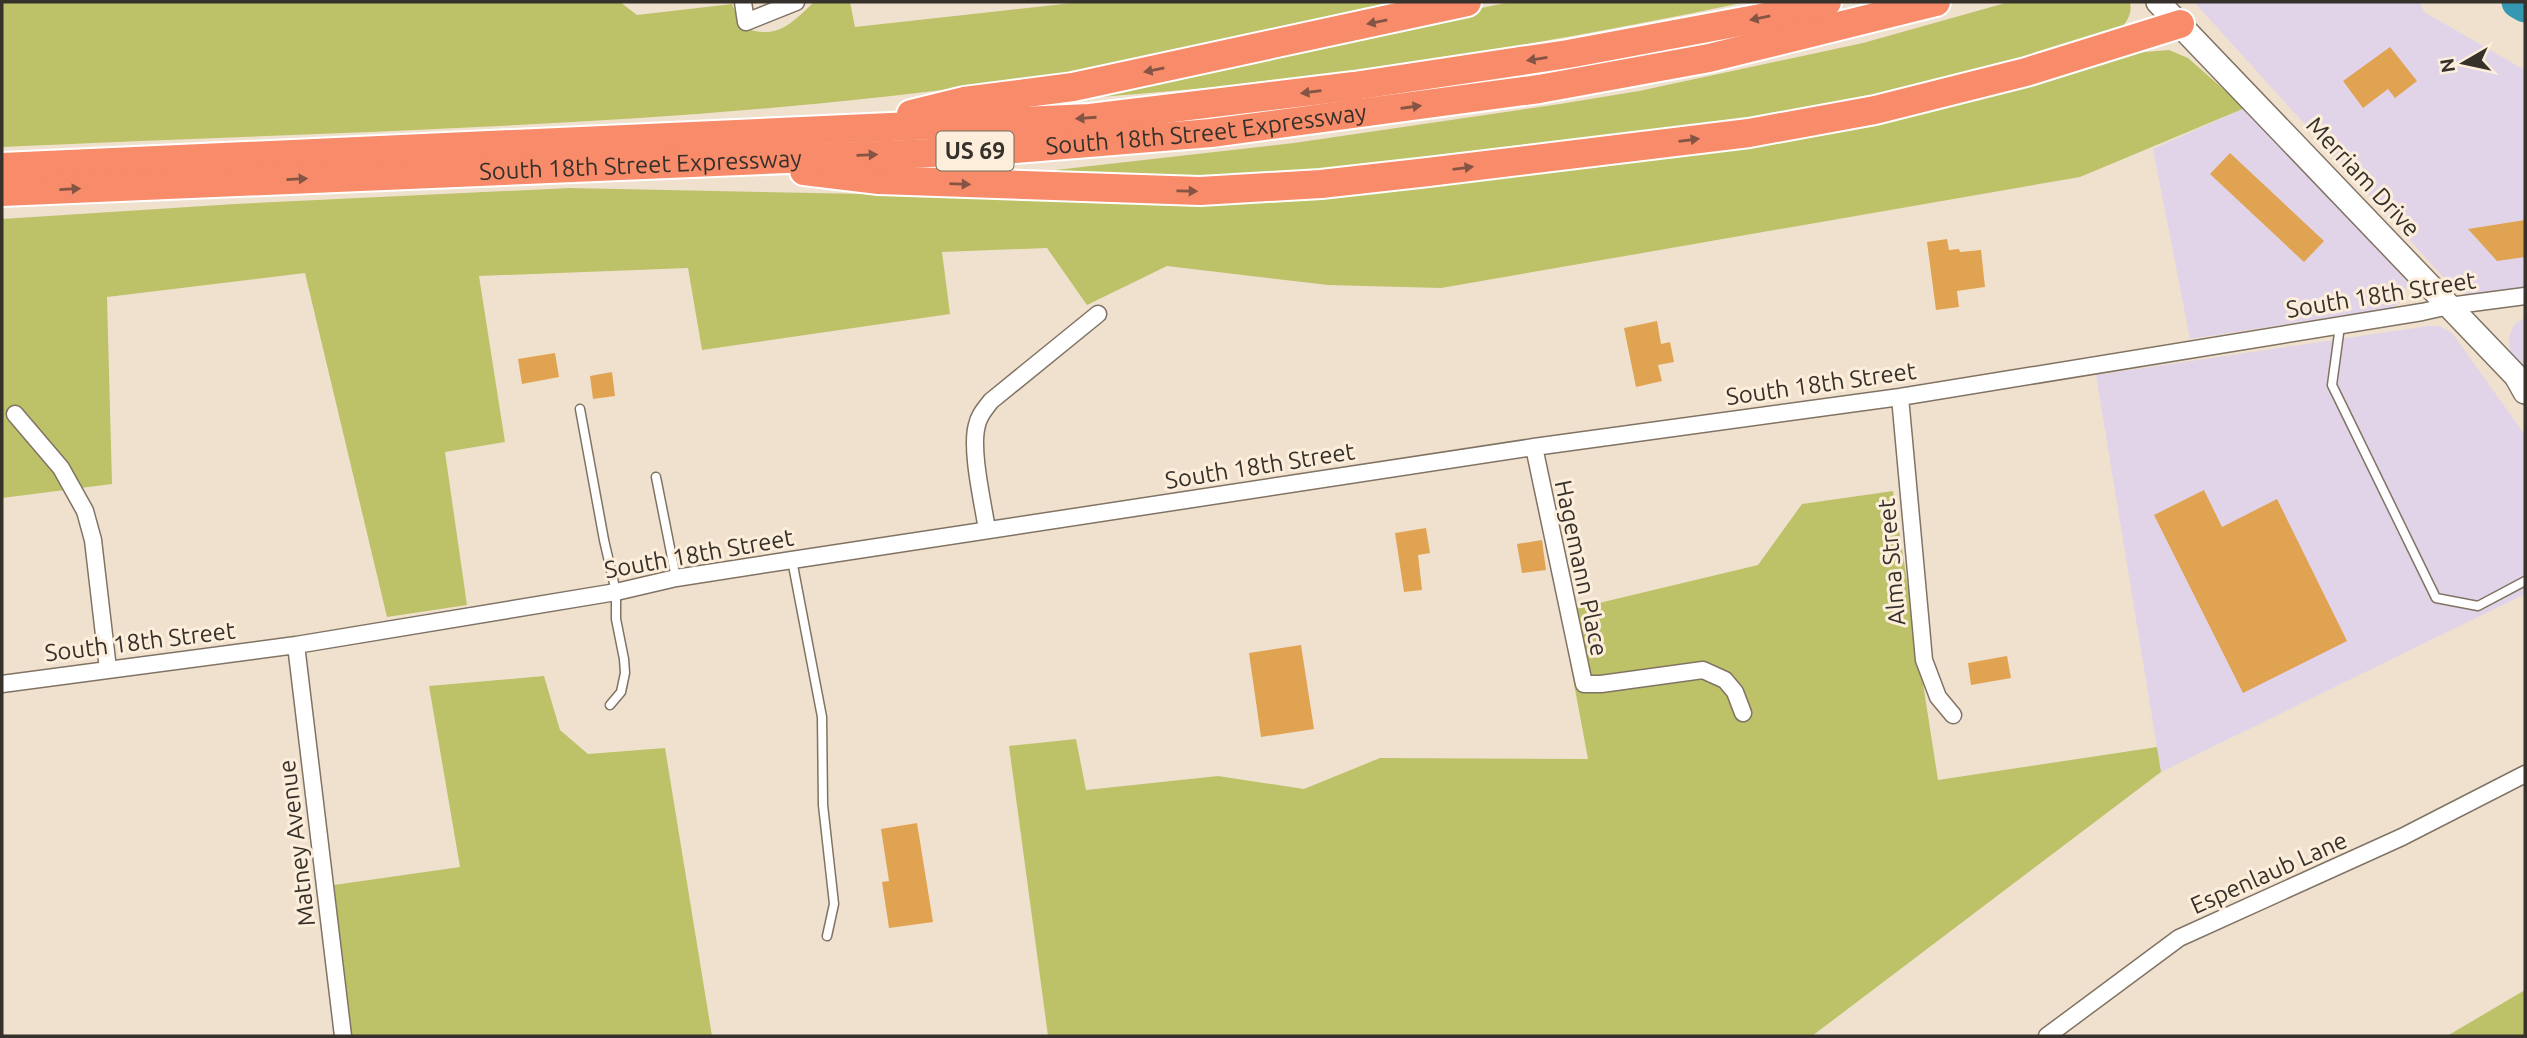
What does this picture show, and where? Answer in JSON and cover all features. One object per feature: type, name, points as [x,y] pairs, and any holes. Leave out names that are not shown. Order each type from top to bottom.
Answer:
[{"type":"highway","points":[[854,129],[964,101],[1073,87],[1467,2]]},
{"type":"highway","name":"South 18th Street Expressway","points":[[2,167],[1090,118],[1354,86],[1581,51],[1761,18],[1827,2]]},
{"type":"highway","name":"South 18th Street Expressway","points":[[2,192],[1003,150],[1210,133],[1539,89],[1709,58],[1936,2]]},
{"type":"highway","points":[[722,160],[879,180],[989,185],[1200,191],[1321,184],[1749,133],[1875,110],[2026,72],[2180,24]]},
{"type":"main road","name":"Merriam Drive","points":[[2158,2],[2516,376],[2525,392]]},
{"type":"street","points":[[743,2],[746,22],[796,2]]},
{"type":"street","name":"South 18th Street","points":[[2,684],[296,645],[616,592],[676,578],[1534,447],[1900,397],[2449,306],[2525,296]]},
{"type":"street","points":[[987,530],[975,446],[976,426],[982,412],[991,401],[1098,314]]},
{"type":"street","name":"Alma Street","points":[[1900,397],[1924,660],[1938,697],[1953,715]]},
{"type":"street","points":[[15,414],[61,468],[85,511],[93,540],[108,669]]},
{"type":"street","name":"Hagemann Place","points":[[1534,447],[1584,684],[1703,670],[1725,680],[1735,692],[1743,713]]},
{"type":"street","name":"Matney Avenue","points":[[296,645],[343,1036]]},
{"type":"street","name":"Espenlaub Lane","points":[[2047,1036],[2179,939],[2402,837],[2525,774]]},
{"type":"lane","points":[[2340,324],[2332,385],[2435,598],[2478,606],[2525,581]]},
{"type":"lane","points":[[580,409],[616,592],[616,619],[625,673],[621,692],[610,705]]},
{"type":"lane","points":[[656,477],[676,578]]},
{"type":"lane","points":[[792,560],[822,717],[823,805],[834,904],[827,936]]},
{"type":"shaded area","points":[[2194,2],[2420,2],[2424,12],[2525,70],[2525,291],[2470,296],[2455,290]]},
{"type":"shaded area","points":[[2245,108],[2404,276],[2407,284],[2402,301],[2392,308],[2190,339],[2153,149]]},
{"type":"shaded area","points":[[2525,317],[2525,379],[2515,364],[2509,336],[2514,325]]},
{"type":"shaded area","points":[[2440,326],[2453,334],[2525,435],[2525,594],[2161,772],[2096,375]]},
{"type":"green space","points":[[2,2],[620,2],[637,15],[732,4],[742,27],[764,32],[782,28],[814,2],[850,2],[855,27],[1081,2],[1409,2],[1111,65],[886,97],[760,109],[507,126],[2,147]]},
{"type":"green space","points":[[1510,2],[1746,2],[1511,47],[1333,74],[1100,97],[1098,88]]},
{"type":"green space","points":[[2009,2],[2130,2],[2131,7],[2127,19],[2116,33],[1924,88],[1725,126],[1224,182],[1029,173],[1294,143],[1639,91],[1863,43]]},
{"type":"green space","points":[[2169,50],[2188,58],[2245,108],[2080,177],[1441,288],[1328,285],[1167,266],[1087,305],[1047,248],[942,252],[950,314],[702,350],[688,268],[479,276],[505,442],[445,452],[467,605],[387,617],[305,273],[107,297],[112,484],[2,498],[2,219],[235,204],[570,188],[1210,201],[1386,191],[1742,144],[2132,53]]},
{"type":"green space","points":[[1893,491],[1938,780],[2157,747],[2161,772],[1812,1036],[1048,1036],[1009,746],[1076,739],[1086,790],[1218,776],[1304,789],[1380,758],[1588,759],[1561,614],[1758,565],[1802,504]]},
{"type":"green space","points":[[544,676],[560,730],[588,754],[665,748],[712,1036],[352,1036],[334,885],[460,867],[429,686]]},
{"type":"green space","points":[[2525,990],[2525,1036],[2447,1036]]},
{"type":"building","points":[[2390,47],[2417,81],[2395,98],[2388,89],[2363,108],[2343,81]]},
{"type":"building","points":[[2230,153],[2324,241],[2304,262],[2210,174]]},
{"type":"building","points":[[2525,220],[2525,257],[2497,261],[2468,229]]},
{"type":"building","points":[[1947,239],[1949,250],[1981,250],[1985,287],[1957,291],[1959,307],[1936,310],[1927,242]]},
{"type":"building","points":[[1657,321],[1661,344],[1670,342],[1674,362],[1658,365],[1662,381],[1636,387],[1624,328]]},
{"type":"building","points":[[555,353],[559,377],[522,384],[518,359]]},
{"type":"building","points":[[612,372],[615,396],[593,399],[590,376]]},
{"type":"building","points":[[2204,490],[2222,527],[2277,499],[2347,641],[2243,693],[2154,515]]},
{"type":"building","points":[[1426,528],[1430,553],[1418,555],[1422,590],[1404,592],[1395,533]]},
{"type":"building","points":[[1542,540],[1546,570],[1522,573],[1517,544]]},
{"type":"building","points":[[1301,645],[1314,729],[1261,737],[1249,653]]},
{"type":"building","points":[[2007,656],[2011,678],[1971,685],[1968,663]]},
{"type":"building","points":[[917,823],[933,922],[889,928],[882,882],[889,881],[881,829]]},
{"type":"waterway","points":[[2518,2],[2525,6]]}]
